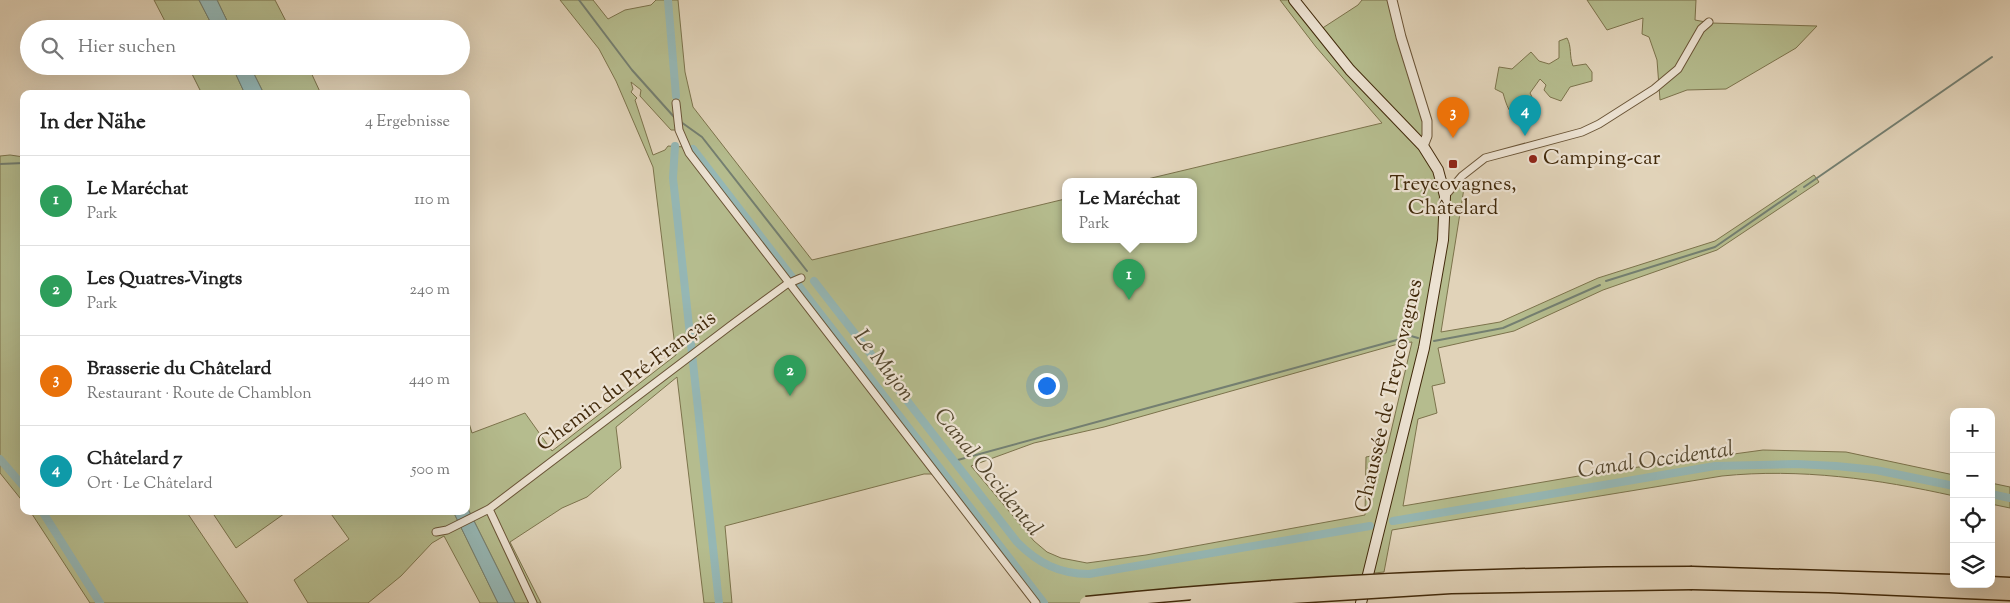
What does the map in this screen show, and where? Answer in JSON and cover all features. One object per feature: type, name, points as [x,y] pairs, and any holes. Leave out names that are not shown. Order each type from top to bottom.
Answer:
[{"type":"highway","points":[[1086,603],[1296,584],[1492,575],[1757,574],[1950,581]]},
{"type":"highway","points":[[1995,583],[2010,584]]},
{"type":"highway","points":[[1196,603],[1408,589],[1587,584],[1757,584],[2010,594]]},
{"type":"main road","name":"Chaussée de Treycovagnes","points":[[1294,0],[1350,70],[1423,146],[1438,170],[1445,196],[1443,240],[1424,348],[1361,603]]},
{"type":"street","points":[[1392,0],[1401,37],[1427,121],[1427,136],[1423,146]]},
{"type":"street","points":[[1445,196],[1462,176],[1485,158],[1582,132],[1599,124],[1654,89],[1678,69],[1701,29],[1709,22]]},
{"type":"street","points":[[676,103],[682,139],[698,166],[787,284],[1036,603]]},
{"type":"street","name":"Chemin du Pré-Français","points":[[436,532],[447,530],[487,510],[787,284],[801,278]]},
{"type":"street","points":[[487,510],[533,603]]},
{"type":"green space","points":[[154,0],[199,0],[209,20],[164,20]]},
{"type":"green space","points":[[217,0],[275,0],[285,20],[227,20]]},
{"type":"green space","points":[[560,0],[593,0],[608,19],[625,10],[651,5],[656,0],[678,0],[685,72],[693,107],[812,260],[1062,200],[1062,243],[1197,243],[1197,178],[1152,178],[1382,123],[1316,47],[1280,0],[1294,0],[1318,31],[1358,5],[1362,0],[1392,0],[1427,121],[1423,146],[1445,195],[1457,182],[1465,182],[1441,332],[1500,322],[1598,278],[1715,241],[1814,175],[1819,182],[1717,250],[1603,290],[1514,331],[1438,348],[1445,383],[1432,386],[1437,413],[1418,419],[1403,506],[1602,472],[1763,450],[1846,452],[1950,474],[1950,495],[1868,480],[1810,474],[1780,473],[1722,476],[1392,530],[1384,572],[1086,603],[1040,603],[932,474],[924,474],[725,526],[732,603],[704,603],[677,377],[616,427],[621,468],[587,497],[562,508],[510,542],[541,603],[515,603],[470,513],[470,426],[472,433],[525,413],[552,451],[676,355],[653,167],[616,81],[599,49]],"holes":[[[631,82],[641,90],[640,96],[671,130],[679,130],[685,147],[668,146],[665,150],[653,155],[635,100],[637,98],[631,92],[633,89]],[[1412,342],[1386,453],[1366,457],[1365,515],[1146,555],[1087,563],[1061,558],[1047,552],[1034,541],[971,466],[1034,443],[1104,427],[1398,344]]]},
{"type":"green space","points":[[1587,0],[1696,0],[1695,20],[1711,23],[1817,26],[1796,48],[1726,89],[1687,90],[1660,100],[1657,60],[1649,37],[1642,34],[1643,18],[1607,30]]},
{"type":"green space","points":[[1567,38],[1573,66],[1586,64],[1592,72],[1592,81],[1570,87],[1561,101],[1550,97],[1544,90],[1546,85],[1540,79],[1530,93],[1540,113],[1531,123],[1515,116],[1509,110],[1503,93],[1495,89],[1499,67],[1512,69],[1531,52],[1539,61],[1549,64],[1559,58],[1559,41]]},
{"type":"green space","points":[[192,75],[236,75],[243,90],[200,90]]},
{"type":"green space","points":[[254,75],[312,75],[319,90],[262,90]]},
{"type":"green space","points":[[0,156],[20,156],[20,498],[0,473]]},
{"type":"green space","points":[[1995,484],[2010,487],[2010,508],[1995,505]]},
{"type":"green space","points":[[33,515],[189,515],[248,603],[90,603]]},
{"type":"green space","points":[[214,515],[282,515],[236,548]]},
{"type":"green space","points":[[332,515],[455,515],[498,603],[480,603],[444,536],[432,543],[401,576],[368,603],[308,603],[294,580],[349,539]]},
{"type":"water","points":[[199,0],[217,0],[227,20],[209,20]]},
{"type":"water","points":[[236,75],[254,75],[262,90],[243,90]]},
{"type":"water","points":[[470,513],[515,603],[498,603],[455,515],[470,515]]},
{"type":"waterway","name":"Canal Occidental","points":[[579,0],[632,70],[675,118]]},
{"type":"waterway","name":"Le Mujon","points":[[668,0],[676,96]]},
{"type":"waterway","points":[[1804,187],[1992,57]]},
{"type":"waterway","name":"Canal Occidental","points":[[681,122],[702,137],[807,271]]},
{"type":"waterway","points":[[675,146],[673,178],[719,603]]},
{"type":"waterway","name":"Le Mujon","points":[[693,149],[1044,603]]},
{"type":"waterway","points":[[0,164],[20,163]]},
{"type":"waterway","points":[[1606,281],[1715,247],[1796,191]]},
{"type":"waterway","name":"Canal Occidental","points":[[814,281],[1017,542],[1033,556],[1050,566],[1068,572],[1089,574],[1370,526]]},
{"type":"waterway","points":[[1434,341],[1503,328],[1600,285]]},
{"type":"waterway","points":[[954,461],[1411,336],[1418,338]]},
{"type":"waterway","points":[[0,459],[20,482]]},
{"type":"waterway","name":"Canal Occidental","points":[[1393,521],[1715,466],[1796,464],[1836,466],[1876,470],[1950,485]]},
{"type":"waterway","name":"Canal Occidental","points":[[1995,495],[2010,498]]},
{"type":"waterway","points":[[45,515],[100,603]]},
{"type":"place","name":"Châtelard 7","points":[[1525,136]]},
{"type":"place","name":"Brasserie du Châtelard","points":[[1453,138]]},
{"type":"place","name":"Camping-car","points":[[1533,159]]},
{"type":"place","name":"Treycovagnes, Châtelard","points":[[1453,164]]},
{"type":"place","name":"Le Maréchat","points":[[1129,300]]},
{"type":"place","name":"Les Quatres-Vingts","points":[[790,396]]}]
